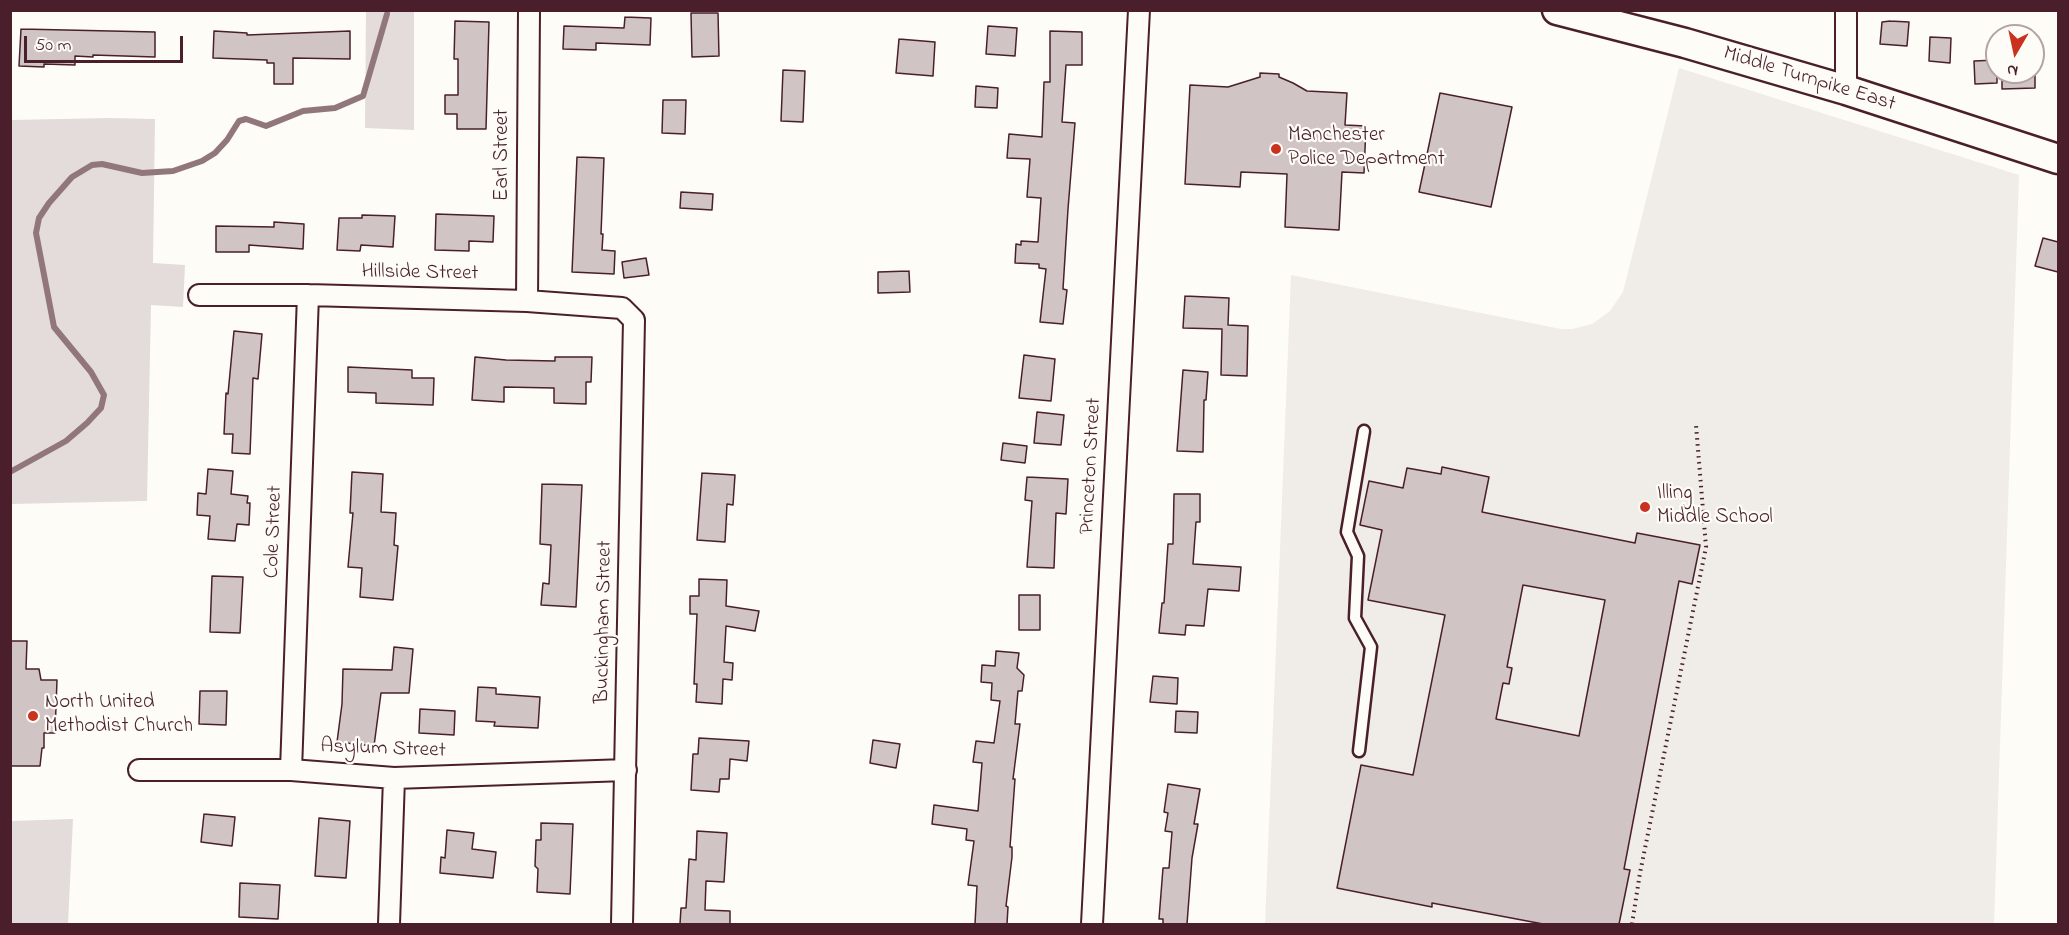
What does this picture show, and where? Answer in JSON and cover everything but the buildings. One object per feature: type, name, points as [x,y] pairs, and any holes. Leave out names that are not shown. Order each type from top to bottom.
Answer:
[{"type":"main road","name":"Middle Turnpike East","points":[[1557,10],[1685,43],[1846,90],[2058,159]]},
{"type":"street","name":"Earl Street","points":[[526,301],[529,10]]},
{"type":"street","name":"Princeton Street","points":[[1092,924],[1139,10]]},
{"type":"street","points":[[1846,10],[1846,90]]},
{"type":"street","name":"Hillside Street","points":[[199,295],[308,295],[526,301],[622,309],[634,320]]},
{"type":"street","name":"Cole Street","points":[[291,770],[308,295]]},
{"type":"street","name":"Buckingham Street","points":[[622,924],[634,320]]},
{"type":"street","name":"Asylum Street","points":[[139,770],[291,770],[394,778],[626,770]]},
{"type":"street","points":[[389,924],[394,778]]},
{"type":"lane","points":[[1359,751],[1371,647],[1355,618],[1358,556],[1347,532],[1364,431]]},
{"type":"path","points":[[1632,924],[1640,873],[1706,547],[1696,425]]},
{"type":"shaded area","points":[[366,11],[414,11],[414,130],[365,128]]},
{"type":"shaded area","name":"Illing Middle School","points":[[1679,68],[2019,175],[1994,924],[1265,924],[1291,275],[1561,329],[1592,324],[1610,311],[1623,292]]},
{"type":"shaded area","points":[[155,119],[153,263],[185,265],[183,307],[151,305],[147,501],[11,504],[12,120]]},
{"type":"shaded area","points":[[73,819],[68,924],[11,924],[11,821]]},
{"type":"waterway","points":[[10,472],[66,441],[101,408],[104,395],[91,372],[54,327],[36,233],[39,218],[49,203],[72,177],[92,165],[102,164],[142,173],[173,171],[202,161],[215,153],[239,121],[246,119],[266,126],[303,111],[335,108],[363,96],[387,14]]},
{"type":"place","name":"Manchester Police Department","points":[[1276,149]]},
{"type":"place","name":"Illing Middle School","points":[[1645,507]]},
{"type":"place","name":"North United Methodist Church","points":[[33,716]]}]
